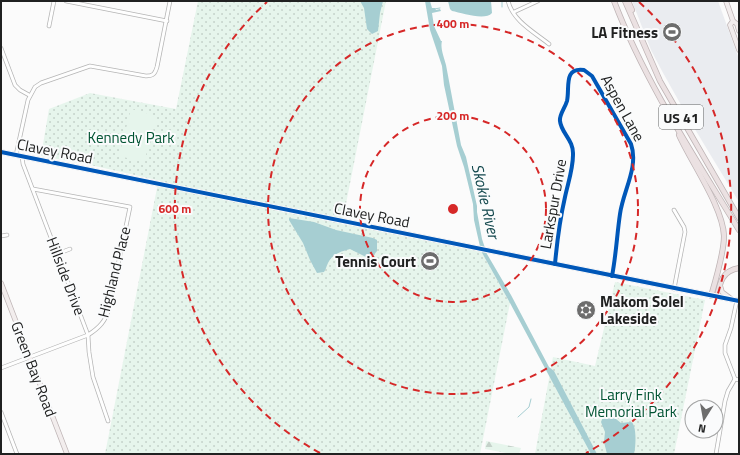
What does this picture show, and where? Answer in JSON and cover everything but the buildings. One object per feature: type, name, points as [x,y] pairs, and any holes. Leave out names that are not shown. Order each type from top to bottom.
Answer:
[{"type":"highway","points":[[610,1],[623,24]]},
{"type":"highway","name":"US 41","points":[[614,1],[623,24],[645,70],[670,115],[739,230]]},
{"type":"highway","name":"US 41","points":[[625,1],[660,81],[739,218]]},
{"type":"highway","points":[[628,1],[647,53]]},
{"type":"highway","points":[[670,115],[718,211],[723,230],[724,243],[712,296]]},
{"type":"highway","points":[[717,180],[739,212]]},
{"type":"highway","points":[[717,297],[722,278],[728,272],[739,268]]},
{"type":"main road","points":[[726,1],[732,21],[730,25],[739,50]]},
{"type":"main road","points":[[732,21],[737,24],[739,30]]},
{"type":"main road","name":"Clavey Road","points":[[1,152],[674,289],[737,300]]},
{"type":"main road","points":[[720,282],[722,292],[737,300]]},
{"type":"main road","name":"Green Bay Road","points":[[1,284],[67,454]]},
{"type":"street","points":[[49,26],[54,1]]},
{"type":"street","points":[[66,1],[167,21]]},
{"type":"street","points":[[16,155],[29,95],[35,87],[42,83],[90,66],[146,76],[153,75],[157,67],[170,1]]},
{"type":"street","points":[[508,1],[523,24],[549,44]]},
{"type":"street","points":[[514,12],[538,1]]},
{"type":"street","points":[[1,48],[15,85],[29,95]]},
{"type":"street","name":"Aspen Lane","points":[[568,80],[571,74],[576,70],[584,70],[590,73],[625,132],[633,149],[634,161],[621,207],[612,276]]},
{"type":"street","name":"Larkspur Drive","points":[[555,264],[563,206],[574,155],[572,146],[560,121],[567,102],[568,80]]},
{"type":"street","name":"Hillside Drive","points":[[22,156],[23,164],[88,335],[93,377],[108,421]]},
{"type":"street","name":"Highland Place","points":[[1,368],[88,335],[100,326],[107,314],[130,207],[33,189]]},
{"type":"street","points":[[674,210],[686,232],[674,289]]},
{"type":"street","points":[[1,236],[7,235]]},
{"type":"street","points":[[57,254],[70,248]]},
{"type":"street","points":[[716,454],[726,397],[735,379],[725,353],[725,345],[731,328],[737,300]]},
{"type":"street","points":[[735,379],[739,380]]},
{"type":"street","points":[[1,412],[17,454]]},
{"type":"shaded area","points":[[632,1],[718,1],[739,59],[739,202],[662,71],[651,50]]},
{"type":"green space","name":"Kennedy Park","points":[[198,1],[386,1],[342,224],[481,251],[510,303],[480,454],[105,454],[157,188],[161,181],[95,166],[41,156],[49,109],[90,93],[176,109]]},
{"type":"green space","name":"Kennedy Park","points":[[131,109],[157,116],[144,162],[119,156]]},
{"type":"green space","name":"Larry Fink Memorial Park","points":[[615,282],[705,300],[674,454],[535,454],[553,357],[595,366]]},
{"type":"green space","points":[[486,441],[521,448],[519,454],[485,449]]},
{"type":"water","points":[[360,1],[383,1],[378,31],[372,34],[367,29],[364,8]]},
{"type":"water","points":[[425,1],[430,1],[432,8],[435,8],[436,10],[440,9],[441,11],[432,13],[434,26],[442,41],[442,50],[461,145],[466,157],[477,206],[482,239],[487,254],[511,295],[549,367],[554,371],[597,454],[591,454],[481,251],[474,220],[473,204],[457,146],[444,85],[442,66],[430,30]]},
{"type":"water","points":[[448,1],[491,1],[492,13],[489,15],[479,16],[467,15],[452,11]]},
{"type":"water","points":[[289,218],[314,222],[336,230],[373,238],[377,240],[377,251],[373,256],[368,258],[350,249],[338,253],[332,257],[324,272],[317,273]]},
{"type":"water","points":[[606,415],[611,415],[621,423],[631,422],[633,424],[636,436],[634,454],[607,454],[604,442],[605,432],[601,422],[603,417]]},
{"type":"waterway","points":[[502,1],[502,7]]},
{"type":"waterway","points":[[434,9],[440,8]]},
{"type":"waterway","points":[[518,417],[529,407],[531,399]]},
{"type":"cycle path","points":[[555,264],[560,222],[573,160],[572,145],[561,125],[560,119],[567,101],[570,75],[577,70],[584,70],[592,76],[631,144],[633,153],[632,170],[620,214],[612,276]]},
{"type":"cycle path","points":[[1,152],[739,301]]},
{"type":"place","name":"LA Fitness","points":[[672,32]]},
{"type":"place","name":"Tennis Court","points":[[430,261]]},
{"type":"place","name":"Makom Solel Lakeside","points":[[586,310]]},
{"type":"water label","name":"Skokie River","points":[[486,201]]}]
